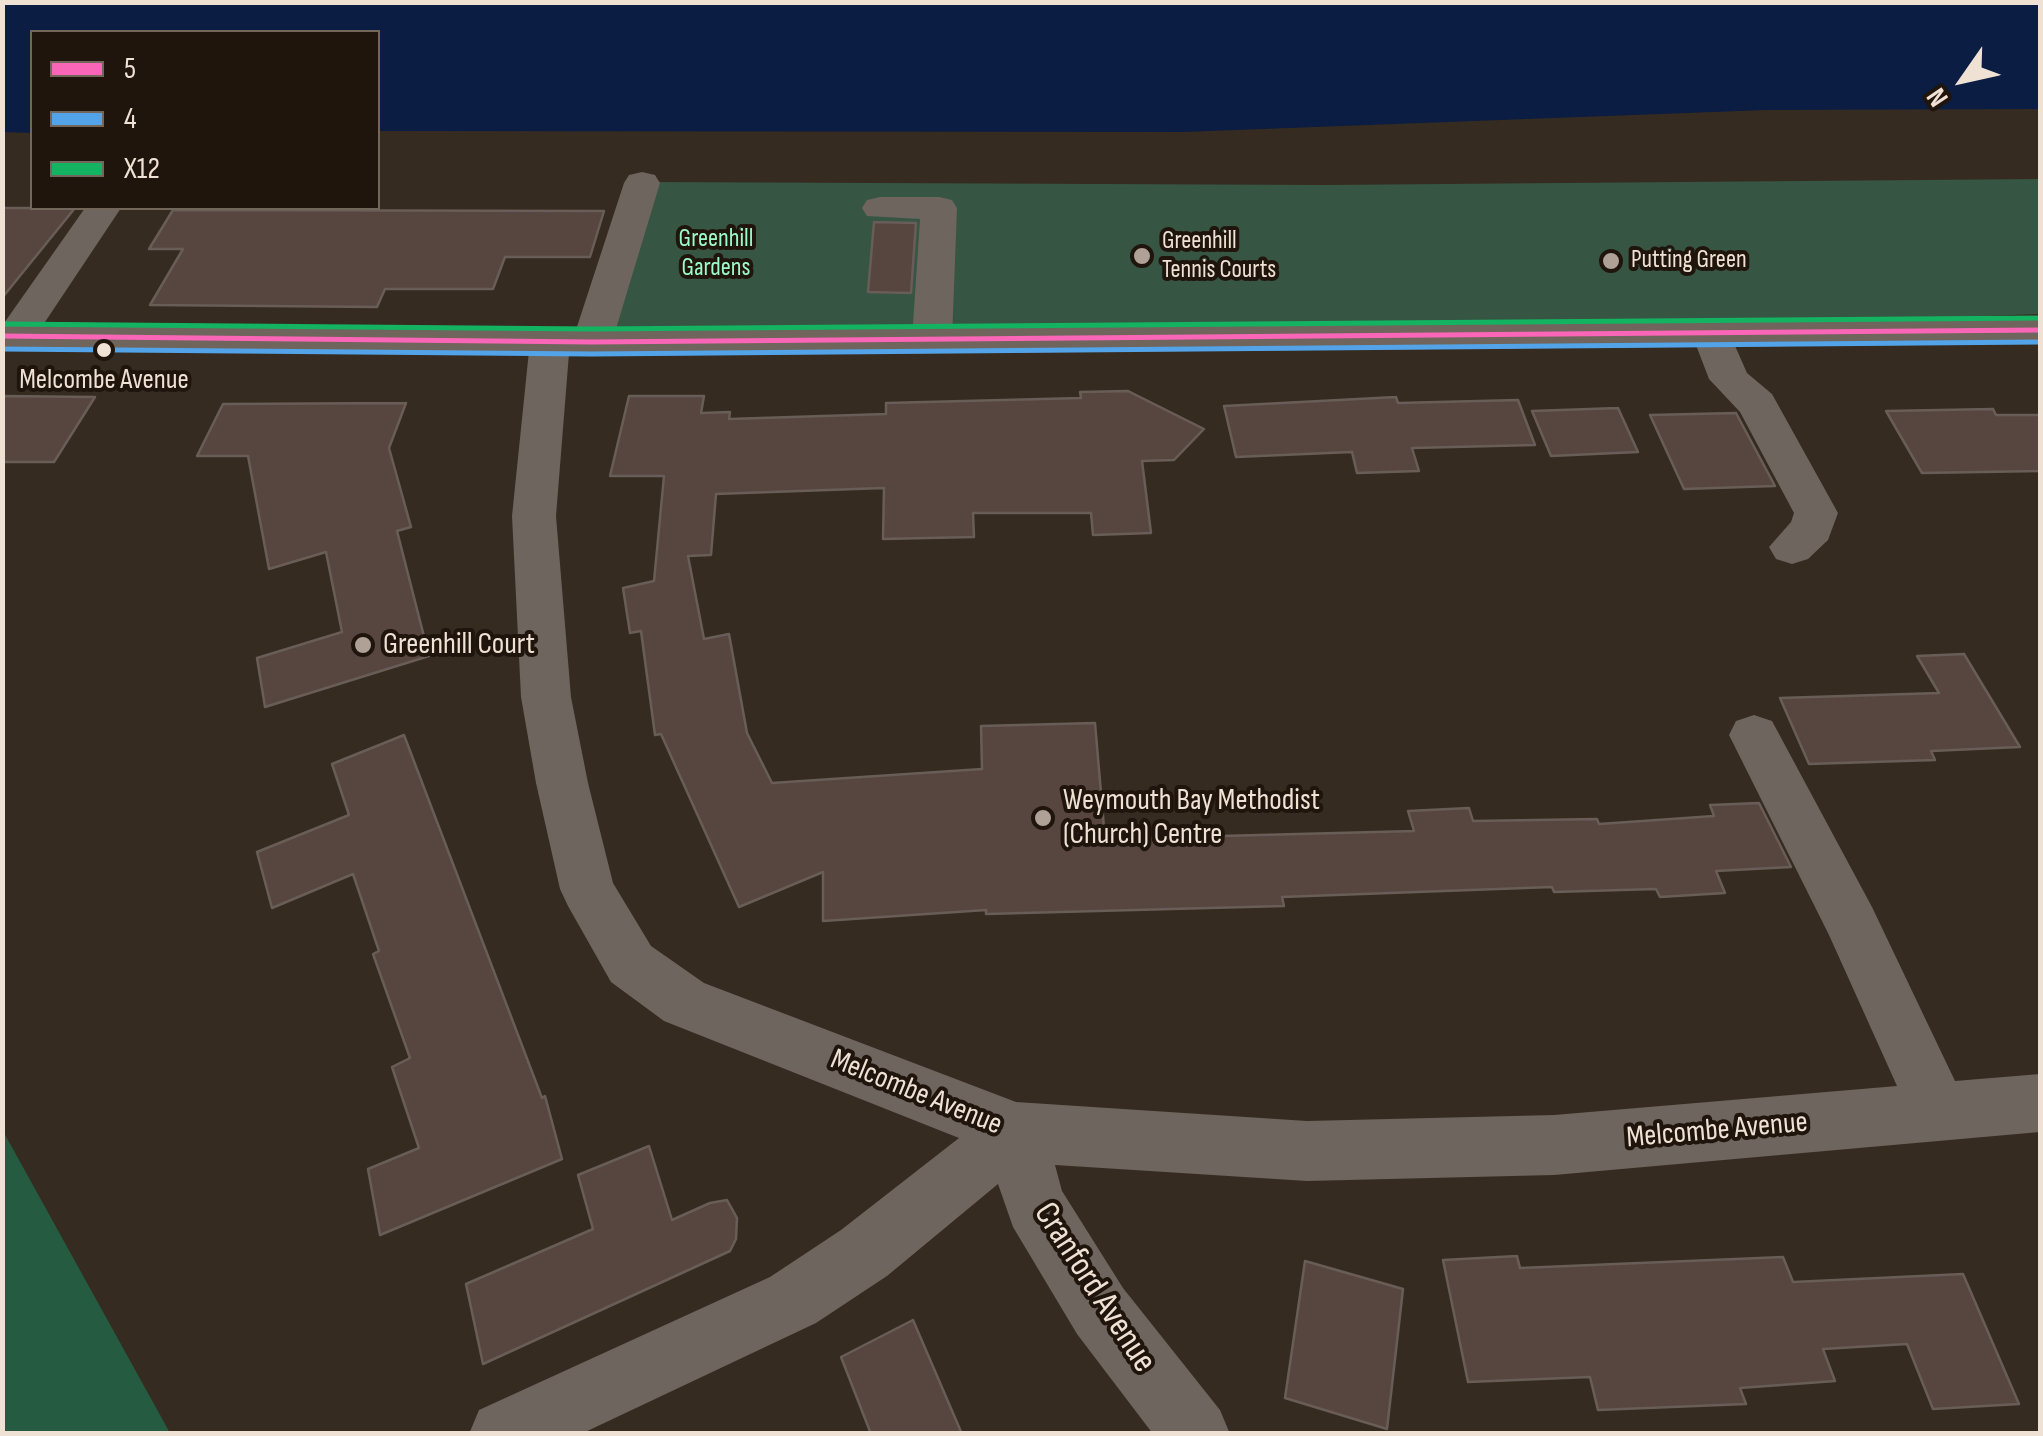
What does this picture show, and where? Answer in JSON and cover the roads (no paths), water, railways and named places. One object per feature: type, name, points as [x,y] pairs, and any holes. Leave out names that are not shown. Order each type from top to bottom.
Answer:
[{"type":"main road","points":[[9,336],[571,342],[2040,330]]},
{"type":"street","name":"Melcombe Avenue","points":[[642,183],[571,342],[534,516],[544,681],[562,783],[587,889],[632,964],[684,1002],[912,1088],[1015,1132],[1307,1151],[1554,1145],[2040,1103]]},
{"type":"street","points":[[880,208],[938,208],[932,339]]},
{"type":"street","points":[[9,336],[102,210]]},
{"type":"street","points":[[1710,332],[1729,379],[1757,404],[1816,513],[1812,530],[1792,547]]},
{"type":"street","points":[[1754,735],[1852,924],[1939,1112]]},
{"type":"street","points":[[504,1434],[793,1300],[864,1252],[1015,1132]]},
{"type":"street","name":"Cranford Avenue","points":[[1015,1132],[1035,1205],[1100,1311],[1196,1434]]},
{"type":"water","points":[[3,2],[2040,3],[2040,109],[1766,110],[1183,132],[380,131],[380,30],[30,30],[30,133],[3,132]]},
{"type":"place","name":"Greenhill Tennis Courts","points":[[1142,256]]},
{"type":"place","name":"Putting Green","points":[[1611,261]]},
{"type":"place","name":"Melcombe Avenue","points":[[104,350]]},
{"type":"place","name":"Greenhill Court","points":[[363,645]]},
{"type":"place","name":"Weymouth Bay Methodist (Church) Centre","points":[[1043,818]]},
{"type":"park label","name":"Greenhill Gardens","points":[[716,254]]}]
